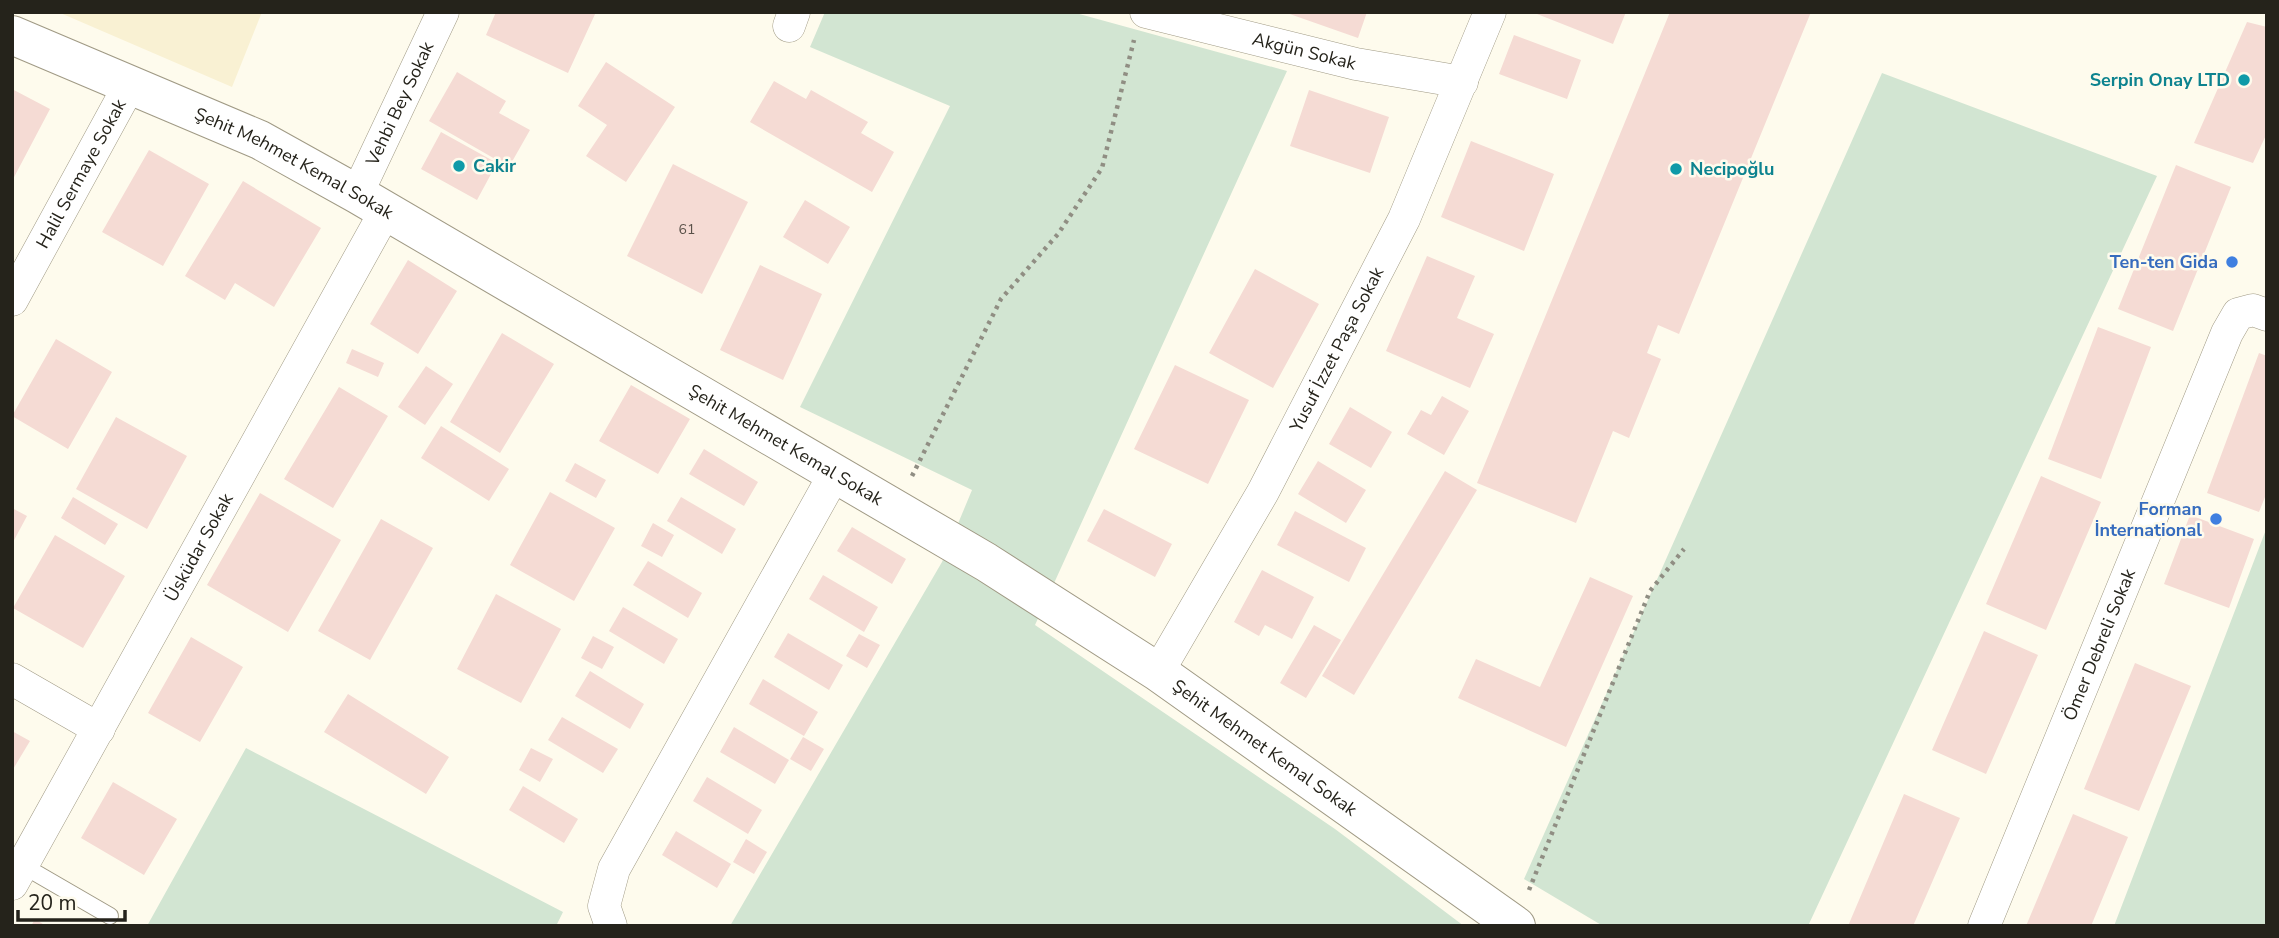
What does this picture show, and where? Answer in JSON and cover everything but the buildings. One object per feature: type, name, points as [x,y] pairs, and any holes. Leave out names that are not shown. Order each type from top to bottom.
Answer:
[{"type":"street","name":"Vehbi Bey Sokak","points":[[371,203],[443,12]]},
{"type":"street","name":"Yusuf İzzet Paşa Sokak","points":[[1158,672],[1288,443],[1404,219],[1490,12]]},
{"type":"street","name":"Akgün Sokak","points":[[1140,24],[1462,82]]},
{"type":"street","name":"Şehit Mehmet Kemal Sokak","points":[[12,36],[260,140],[986,562],[1158,672],[1516,925]]},
{"type":"street","name":"Halil Sermaye Sokak","points":[[12,300],[129,86]]},
{"type":"street","name":"Üsküdar Sokak","points":[[17,874],[99,729],[371,203]]},
{"type":"street","name":"Ömer Debreli Sokak","points":[[1984,926],[2227,333],[2238,314],[2253,310],[2267,315]]},
{"type":"street","points":[[611,926],[604,906],[614,869],[834,475]]},
{"type":"street","points":[[12,679],[99,729]]},
{"type":"lane","points":[[17,874],[110,916]]},
{"type":"path","points":[[895,509],[1001,299],[1058,234],[1102,168],[1140,24]]},
{"type":"path","points":[[1516,925],[1650,591],[1684,549]]},
{"type":"shaded area","points":[[58,12],[262,12],[232,87]]},
{"type":"green space","points":[[825,12],[1072,12],[1287,71],[1035,625],[1335,829],[1464,926],[730,926],[942,562],[972,490],[800,407],[950,106],[810,47]]},
{"type":"green space","points":[[1882,73],[2157,176],[1808,926],[1603,926],[1524,879]]},
{"type":"green space","points":[[2267,527],[2267,926],[2114,926]]},
{"type":"green space","points":[[246,748],[563,912],[556,926],[147,926]]},
{"type":"place","name":"Serpin Onay LTD","points":[[2244,80]]},
{"type":"place","name":"Cakir","points":[[459,166]]},
{"type":"place","name":"Necipoğlu","points":[[1676,169]]},
{"type":"place","name":"Ten-ten Gida","points":[[2232,262]]},
{"type":"place","name":"Forman İnternational","points":[[2216,519]]}]
